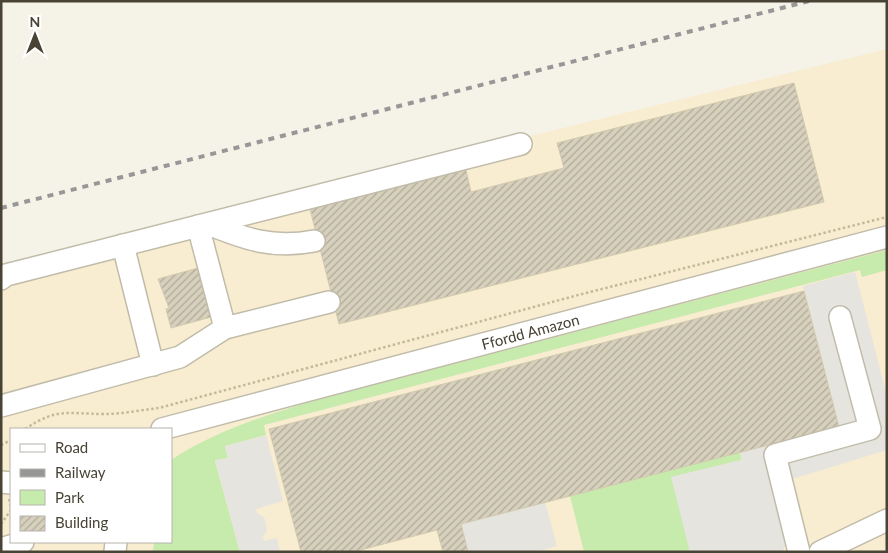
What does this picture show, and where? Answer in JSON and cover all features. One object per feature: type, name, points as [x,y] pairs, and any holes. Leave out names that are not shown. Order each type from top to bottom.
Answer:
[{"type":"street","points":[[1,279],[6,275],[521,144]]},
{"type":"street","points":[[203,225],[248,240],[274,244],[295,245],[314,241]]},
{"type":"street","points":[[203,225],[225,328]]},
{"type":"street","name":"Ffordd Amazon","points":[[172,428],[887,237]]},
{"type":"street","points":[[123,246],[153,365]]},
{"type":"street","points":[[1,406],[180,357],[225,328],[329,302]]},
{"type":"street","points":[[798,552],[775,454],[870,429],[840,317]]},
{"type":"street","points":[[820,552],[887,520]]},
{"type":"street","points":[[1,549],[20,543]]},
{"type":"path","points":[[26,428],[43,417],[67,412],[104,414],[159,408],[573,296],[887,217]]},
{"type":"path","points":[[1,524],[10,511]]},
{"type":"shaded area","points":[[887,49],[887,552],[1,552],[1,265]]},
{"type":"shaded area","points":[[855,272],[887,396],[887,450],[789,480],[790,536],[782,552],[690,552],[671,477],[741,460],[740,452],[839,427],[803,286]]},
{"type":"shaded area","points":[[266,435],[283,501],[256,509],[257,513],[264,517],[267,530],[263,537],[264,541],[277,538],[280,552],[240,552],[215,460],[228,458],[225,446]]},
{"type":"shaded area","points":[[545,502],[557,546],[536,552],[468,552],[461,524]]},
{"type":"green space","points":[[887,250],[887,270],[862,277],[860,270],[264,425],[266,435],[225,446],[228,458],[215,461],[240,552],[153,552],[154,543],[172,543],[172,459],[188,449],[224,432],[261,417],[319,399]]},
{"type":"green space","points":[[740,452],[742,460],[672,477],[690,552],[584,552],[570,496]]},
{"type":"building","points":[[794,83],[824,202],[339,324],[310,209],[466,170],[471,192],[564,168],[557,143]]},
{"type":"building","points":[[198,268],[211,317],[171,328],[166,309],[169,308],[158,279]]},
{"type":"building","points":[[804,291],[839,427],[461,524],[468,552],[443,552],[437,530],[353,552],[301,552],[269,429]]},
{"type":"railway","points":[[1,208],[809,1]]}]
